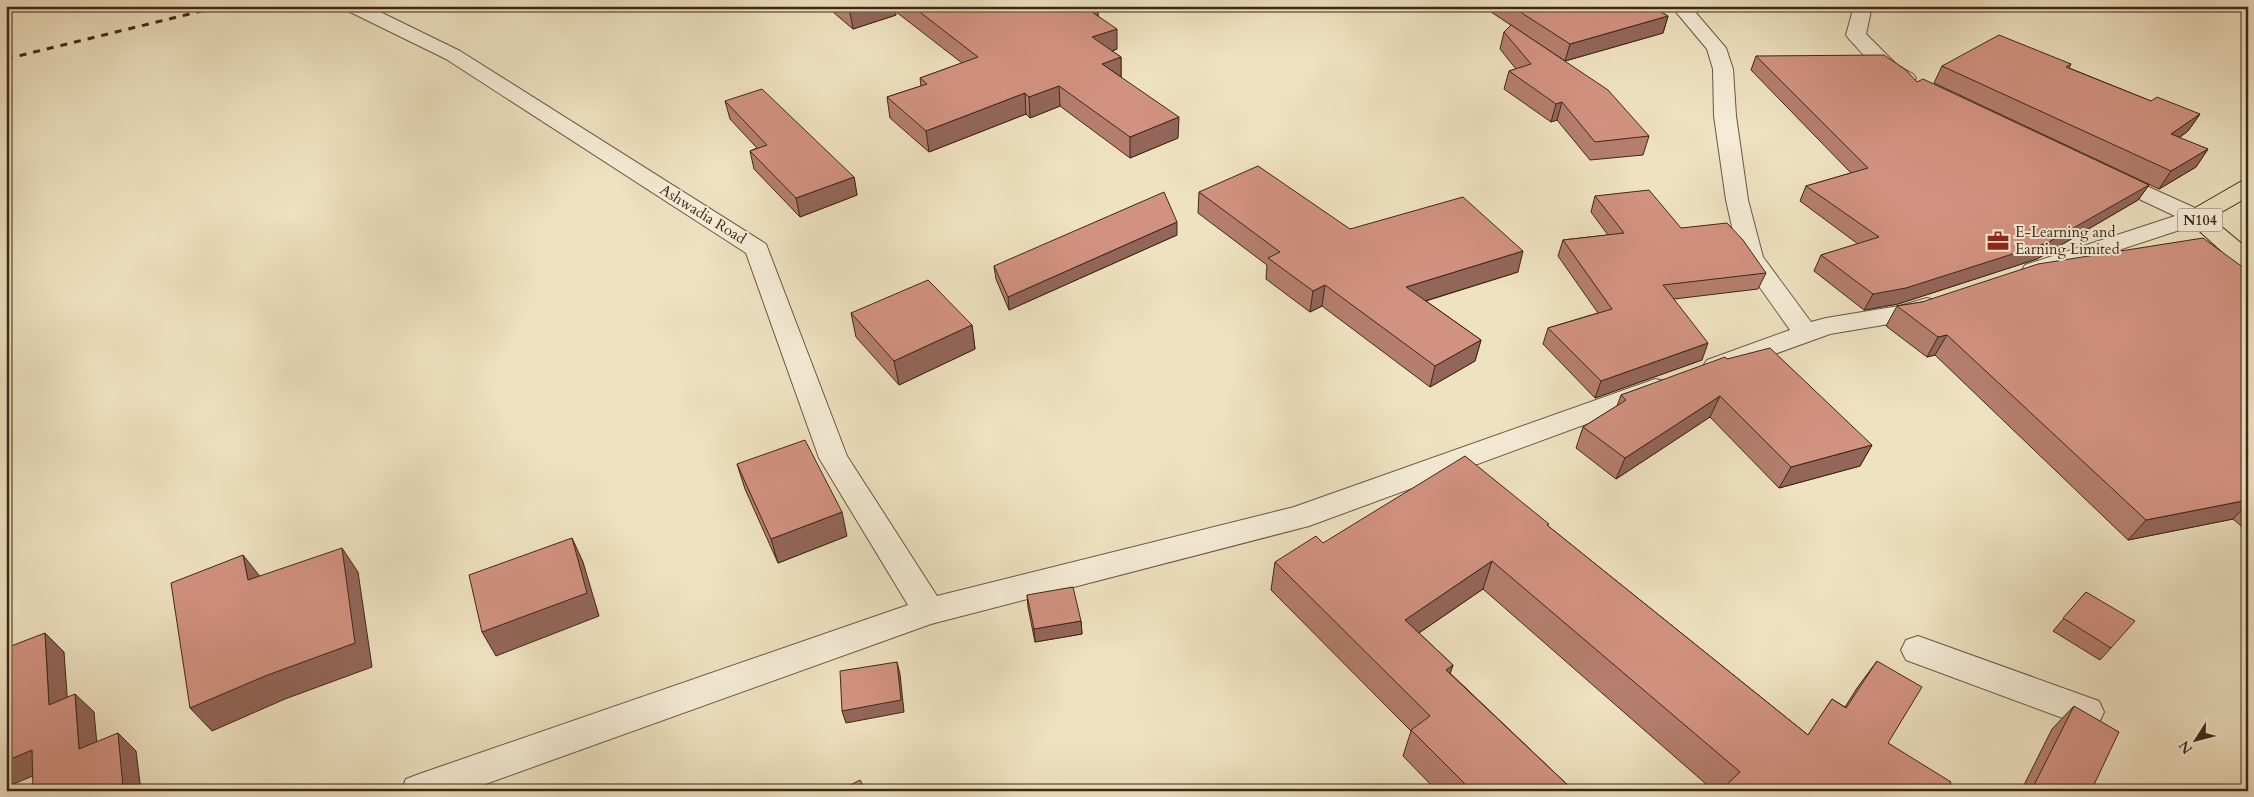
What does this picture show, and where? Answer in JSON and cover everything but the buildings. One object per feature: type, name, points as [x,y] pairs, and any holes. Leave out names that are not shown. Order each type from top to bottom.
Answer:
[{"type":"highway","name":"N104","points":[[2248,187],[2196,217],[2248,262]]},
{"type":"street","name":"Ashwadia Road","points":[[353,6],[453,55],[757,248],[833,458],[929,611]]},
{"type":"street","points":[[1680,6],[1716,48],[1723,69],[1725,116],[1737,200],[1751,258],[1816,330]]},
{"type":"street","points":[[1863,6],[1856,36],[1890,69],[1924,88]]},
{"type":"street","points":[[2092,168],[2196,217]]},
{"type":"street","points":[[2012,278],[2196,217]]},
{"type":"street","points":[[419,791],[929,611],[1298,518],[1816,330],[1901,314],[1948,299]]},
{"type":"street","points":[[1918,650],[2087,712]]},
{"type":"railway","points":[[6,59],[222,6]]},
{"type":"place","name":"E-Learning and Earning Limited","points":[[1998,241]]}]
